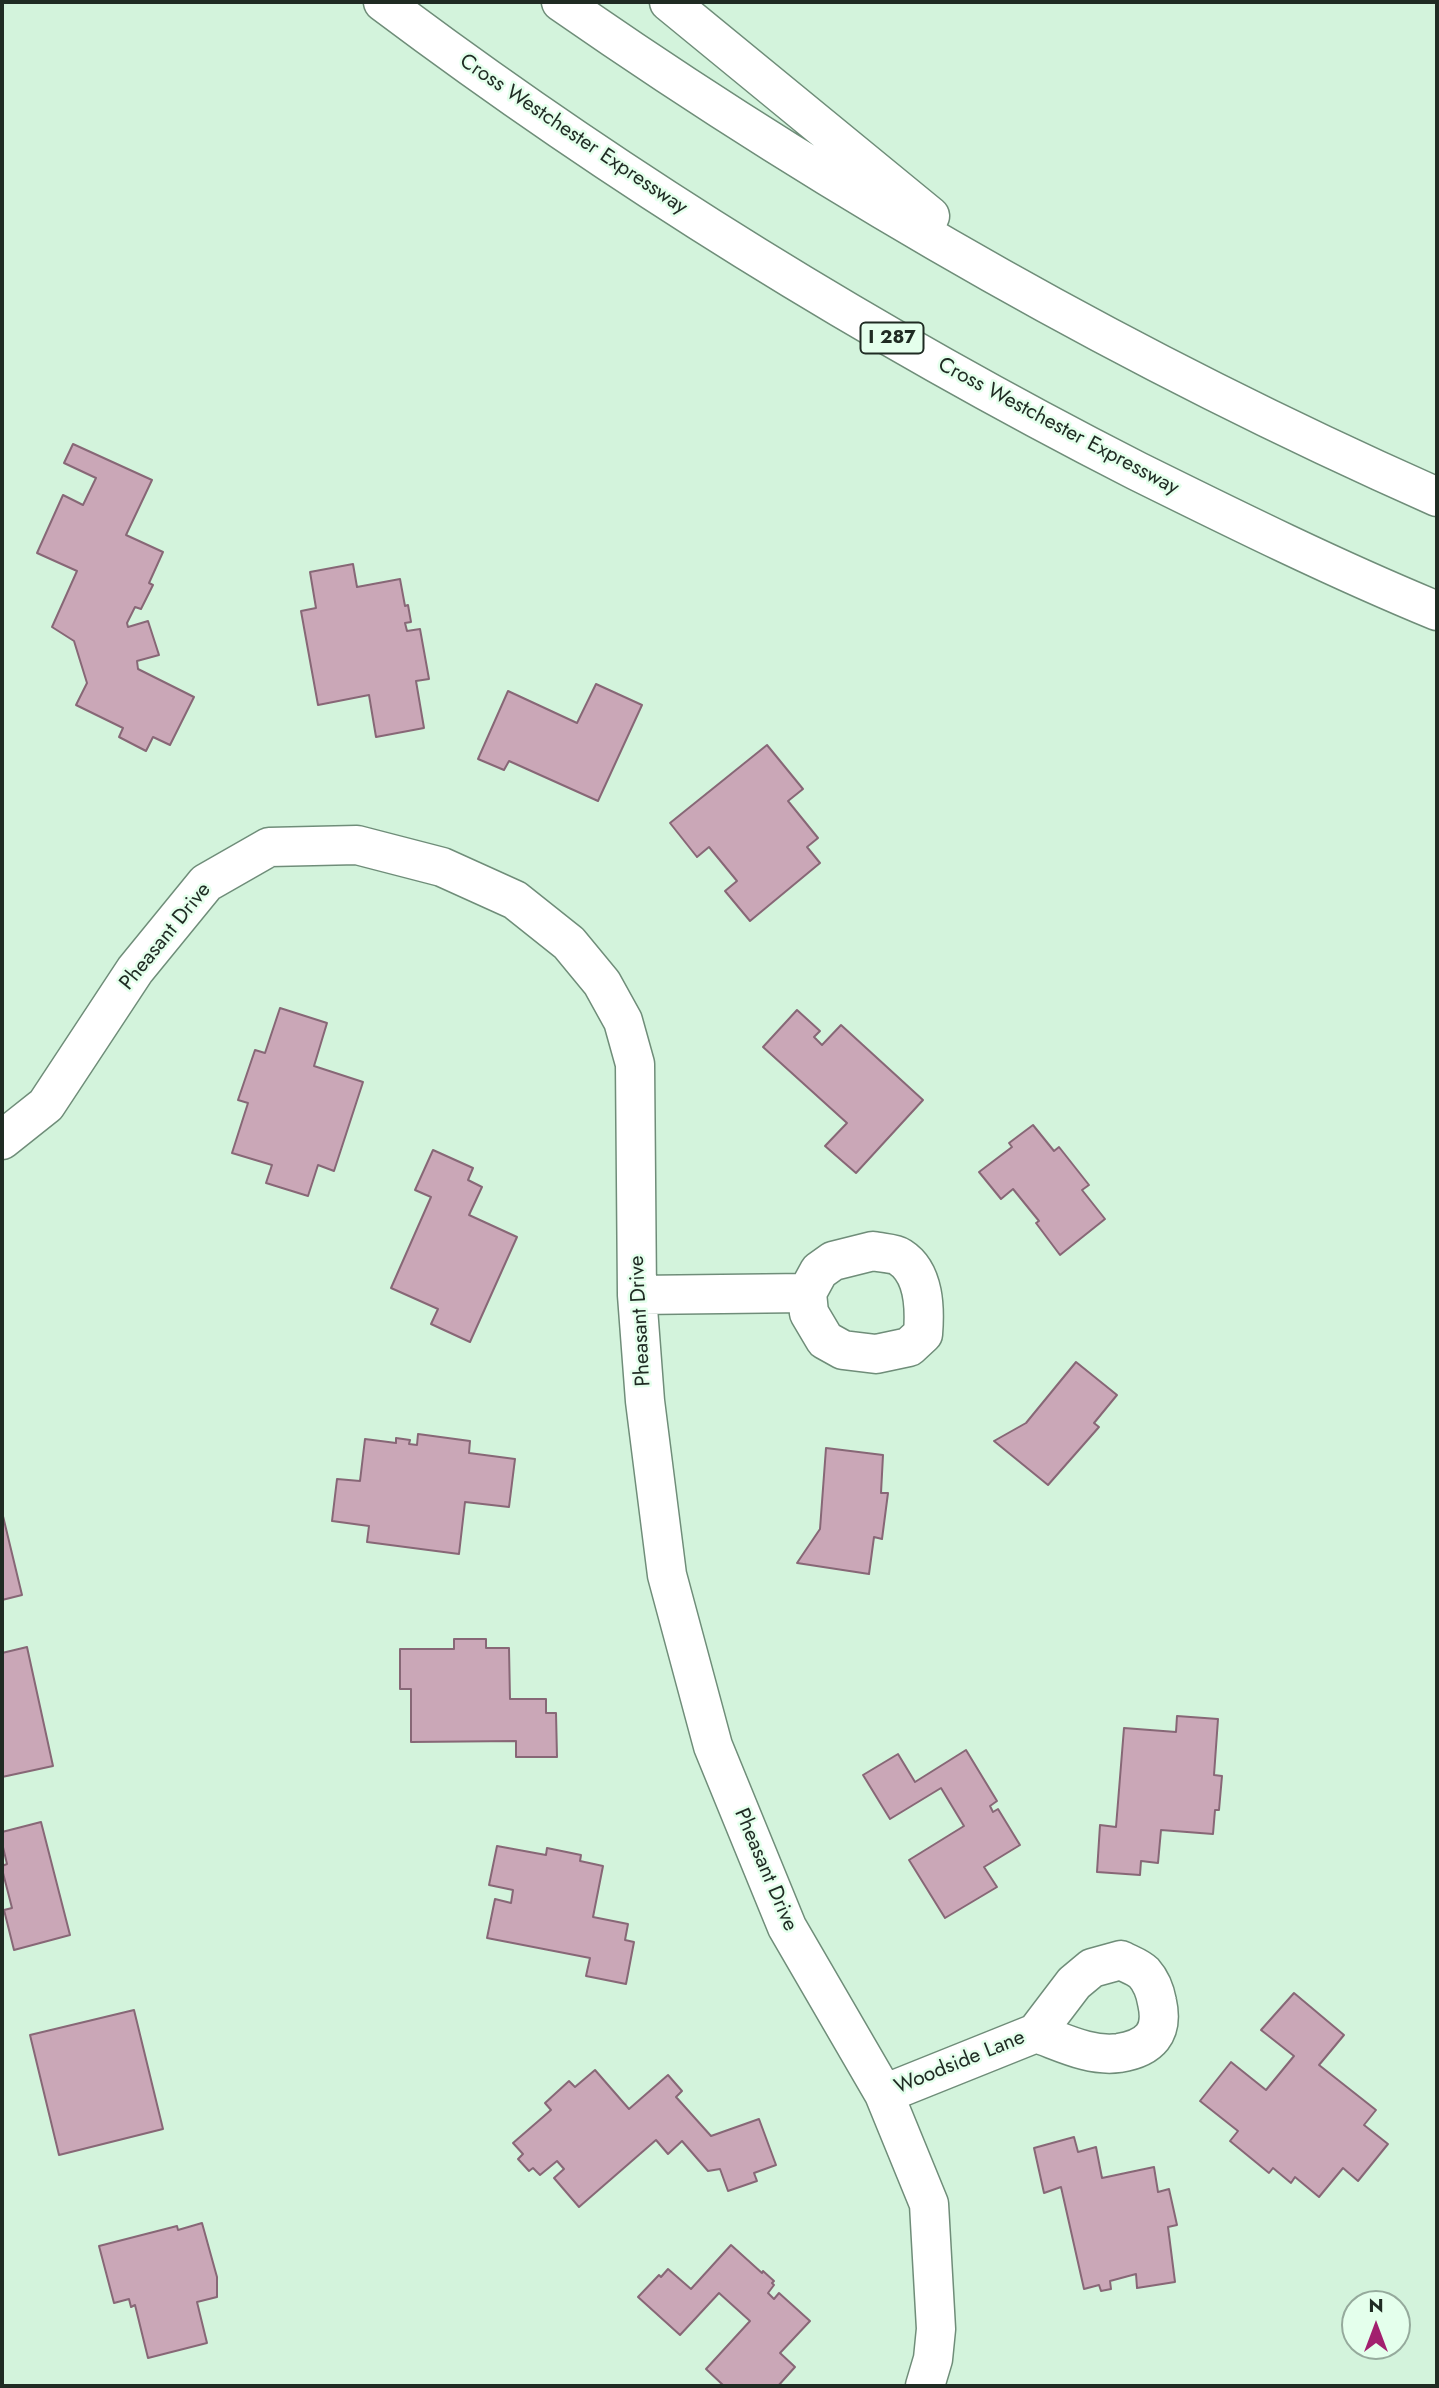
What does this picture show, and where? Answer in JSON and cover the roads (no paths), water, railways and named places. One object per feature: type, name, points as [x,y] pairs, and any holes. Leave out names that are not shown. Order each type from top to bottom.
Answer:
[{"type":"main road","name":"Cross Westchester Expressway","points":[[383,2],[594,152],[707,227],[836,306],[1098,451],[1262,532],[1437,611]]},
{"type":"main road","points":[[561,2],[779,147],[943,246],[1021,290],[1275,422],[1437,497]]},
{"type":"main road","points":[[669,2],[1021,290]]},
{"type":"main road","name":"Pheasant Drive","points":[[2,1140],[46,1105],[135,970],[206,883],[269,847],[357,845],[442,867],[515,900],[569,943],[602,983],[623,1021],[635,1064],[638,1295],[645,1401],[667,1575],[713,1746],[787,1927],[884,2094],[929,2204],[936,2329],[933,2359],[925,2386]]},
{"type":"main road","points":[[638,1295],[807,1293]]},
{"type":"main road","name":"Woodside Lane","points":[[884,2094],[1036,2033]]}]
